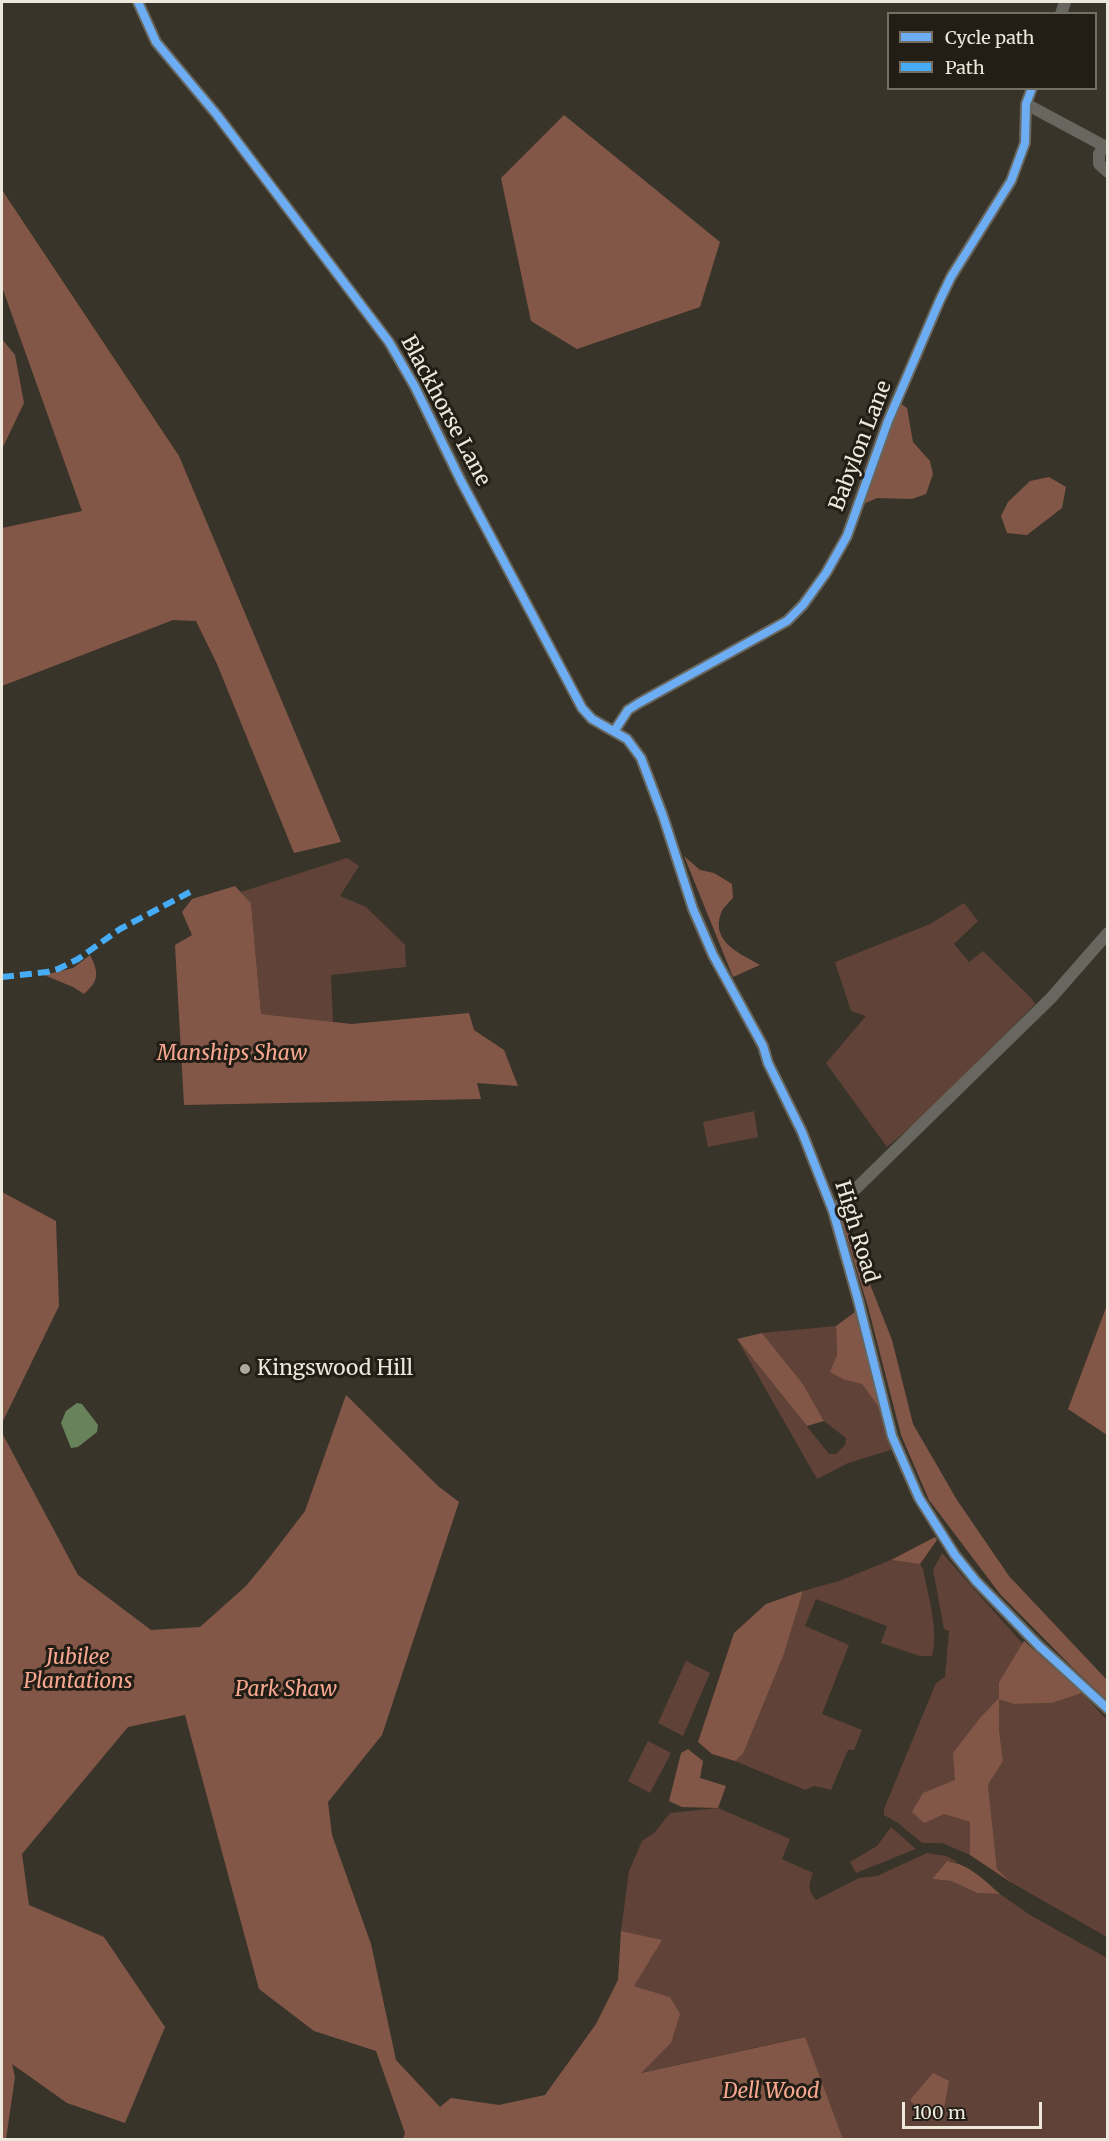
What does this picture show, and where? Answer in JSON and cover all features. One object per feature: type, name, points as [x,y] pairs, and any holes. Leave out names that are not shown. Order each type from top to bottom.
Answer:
[{"type":"street","name":"Blackhorse Lane","points":[[138,2],[156,42],[218,115],[389,342],[415,387],[461,481],[572,692],[592,719],[615,730]]},
{"type":"street","name":"Babylon Lane","points":[[615,730],[628,710],[639,703],[787,621],[826,573],[847,536],[888,420],[939,302],[951,277],[1011,181],[1025,143],[1026,104],[1031,90]]},
{"type":"street","points":[[1026,104],[1106,147],[1099,154],[1099,164],[1107,172]]},
{"type":"street","name":"High Road","points":[[615,730],[627,739],[641,758],[697,918],[713,955],[763,1046],[768,1063],[802,1132],[833,1211],[858,1299],[892,1436],[919,1498],[955,1555],[976,1581],[1039,1646],[1107,1709]]},
{"type":"street","points":[[833,1211],[1052,998],[1107,933]]},
{"type":"shaded area","points":[[347,858],[359,866],[340,896],[366,907],[405,945],[406,967],[331,975],[333,1022],[261,1014],[251,903],[241,892]]},
{"type":"shaded area","points":[[964,903],[978,921],[954,944],[969,962],[983,951],[1035,1004],[921,1118],[887,1147],[826,1063],[866,1016],[851,1011],[835,962],[930,924]]},
{"type":"shaded area","points":[[754,1111],[758,1137],[708,1147],[703,1122]]},
{"type":"shaded area","points":[[836,1326],[837,1355],[845,1380],[862,1384],[880,1409],[891,1450],[848,1463],[817,1479],[737,1339],[829,1454],[836,1454],[845,1445],[846,1438],[824,1421],[803,1384],[762,1333]]},
{"type":"shaded area","points":[[77,1403],[82,1404],[98,1425],[97,1432],[78,1447],[71,1448],[61,1423],[66,1411]]},
{"type":"shaded area","points":[[942,1553],[1023,1644],[999,1682],[1014,1704],[1051,1703],[1082,1693],[1107,1720],[1107,1937],[1012,1883],[997,1869],[988,1785],[1003,1761],[999,1729],[999,1699],[956,1780],[944,1814],[970,1822],[970,1855],[942,1843],[922,1843],[898,1823],[884,1815],[884,1809],[936,1683],[945,1677],[949,1631],[944,1629],[933,1570]]},
{"type":"shaded area","points":[[891,1560],[920,1564],[923,1569],[934,1624],[932,1656],[920,1656],[881,1643],[887,1626],[816,1599],[805,1626],[849,1645],[822,1714],[862,1730],[854,1750],[848,1750],[831,1790],[814,1786],[805,1790],[735,1761],[743,1754],[784,1654],[803,1591],[839,1581]]},
{"type":"shaded area","points":[[686,1661],[710,1673],[683,1736],[658,1723]]},
{"type":"shaded area","points":[[648,1741],[671,1753],[650,1793],[628,1781]]},
{"type":"shaded area","points":[[718,1808],[790,1839],[782,1859],[813,1873],[810,1887],[816,1900],[859,1878],[877,1876],[927,1853],[946,1856],[958,1862],[947,1861],[932,1879],[951,1881],[977,1893],[1000,1894],[1030,1915],[1107,1958],[1107,2139],[843,2139],[804,2037],[640,2073],[671,2043],[670,1997],[634,1986],[621,1931],[629,1871],[642,1841],[654,1833],[670,1813]]},
{"type":"shaded area","points":[[891,1827],[916,1849],[856,1873],[850,1862],[877,1846]]},
{"type":"green space","points":[[564,115],[720,242],[700,307],[577,349],[531,321],[501,178]]},
{"type":"green space","points":[[2,190],[179,456],[341,842],[294,853],[217,664],[196,621],[173,620],[2,686],[2,528],[82,511],[2,287]]},
{"type":"green space","points":[[2,339],[15,355],[24,403],[2,449]]},
{"type":"green space","points":[[900,403],[907,408],[913,442],[930,461],[933,474],[926,494],[912,499],[877,498],[861,505]]},
{"type":"green space","points":[[1049,477],[1066,487],[1062,508],[1027,535],[1007,533],[1001,516],[1008,502],[1030,481]]},
{"type":"green space","points":[[684,856],[700,870],[714,873],[732,884],[733,898],[721,913],[720,932],[729,946],[760,965],[733,977]]},
{"type":"green space","name":"Manships Shaw","points":[[235,886],[251,903],[261,1014],[352,1024],[469,1013],[474,1030],[504,1050],[518,1086],[477,1083],[481,1099],[184,1105],[175,945],[192,935],[182,912],[192,899]]},
{"type":"green space","points":[[90,955],[96,976],[93,985],[84,994],[44,975],[73,968]]},
{"type":"green space","points":[[2,1192],[56,1221],[59,1306],[2,1423]]},
{"type":"green space","points":[[853,1208],[846,1223],[892,1340],[913,1424],[957,1500],[1009,1576],[1107,1680],[1107,1700],[1000,1594],[929,1500],[901,1435],[868,1307],[839,1212]]},
{"type":"green space","points":[[1107,1305],[1108,1435],[1068,1409]]},
{"type":"green space","points":[[855,1312],[880,1409],[862,1384],[845,1380],[830,1372],[837,1355],[836,1326]]},
{"type":"green space","points":[[762,1333],[803,1384],[824,1421],[807,1426],[737,1339]]},
{"type":"green space","points":[[346,1395],[438,1486],[459,1502],[382,1735],[328,1802],[332,1835],[371,1944],[396,2060],[440,2107],[451,2098],[499,2105],[545,2095],[596,2024],[618,1980],[621,1931],[662,1940],[634,1986],[670,1997],[680,2014],[671,2043],[641,2073],[805,2037],[843,2139],[403,2139],[405,2133],[376,2051],[314,2031],[259,1989],[185,1715],[128,1727],[22,1854],[29,1905],[104,1937],[165,2027],[125,2123],[67,2103],[12,2064],[15,2077],[6,2139],[2,2139],[2,1433],[78,1575],[151,1630],[200,1627],[246,1586],[305,1511]]},
{"type":"green space","points":[[935,1537],[937,1540],[920,1564],[891,1560]]},
{"type":"green space","points":[[803,1591],[784,1654],[743,1754],[735,1761],[712,1754],[698,1742],[734,1633],[766,1604]]},
{"type":"green space","points":[[1024,1641],[1082,1693],[1052,1703],[1014,1704],[999,1699],[999,1729],[1003,1761],[988,1785],[997,1869],[1012,1883],[970,1855],[970,1822],[944,1814],[924,1823],[912,1812],[923,1793],[955,1780],[953,1753],[999,1698],[999,1682]]},
{"type":"green space","points":[[688,1749],[703,1761],[700,1778],[726,1786],[718,1808],[682,1807],[669,1801],[681,1753]]},
{"type":"green space","points":[[947,1861],[969,1869],[1000,1894],[977,1893],[951,1881],[932,1879]]},
{"type":"green space","points":[[933,2073],[949,2081],[944,2108],[927,2117],[910,2100]]},
{"type":"marked path","points":[[2,977],[58,969],[78,959],[120,929],[190,892]]},
{"type":"cycle path","points":[[138,2],[156,42],[217,115],[389,342],[415,387],[461,481],[582,708],[592,719],[627,739],[641,758],[663,816],[693,909],[713,955],[763,1046],[768,1063],[802,1132],[833,1211],[892,1436],[919,1498],[955,1555],[976,1581],[1039,1646],[1108,1709]]},
{"type":"cycle path","points":[[615,730],[628,710],[639,703],[787,621],[803,605],[826,573],[847,536],[888,421],[939,302],[951,277],[1011,181],[1025,143],[1026,104],[1031,90]]},
{"type":"place","name":"Kingswood Hill","points":[[245,1369]]},
{"type":"park label","name":"Jubilee Plantations","points":[[78,1670]]},
{"type":"park label","name":"Park Shaw","points":[[286,1690]]},
{"type":"park label","name":"Dell Wood","points":[[771,2092]]}]
